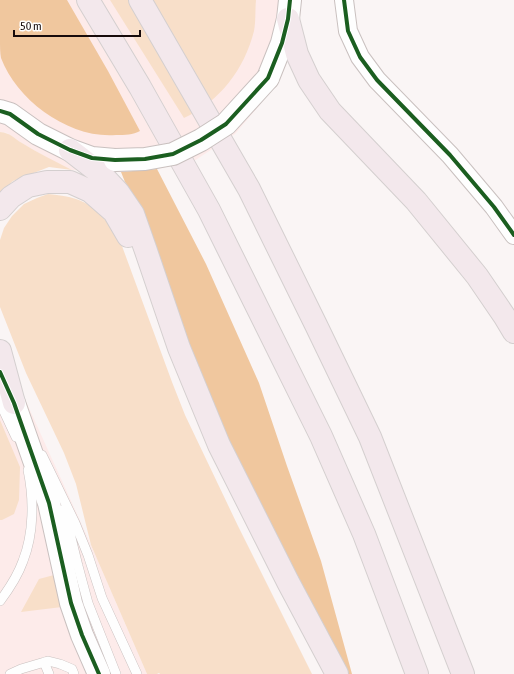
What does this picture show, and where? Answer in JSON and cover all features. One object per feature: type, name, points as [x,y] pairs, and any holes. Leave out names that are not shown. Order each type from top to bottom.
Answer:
[{"type":"highway","points":[[88,0],[140,87],[209,210],[321,436],[364,534],[417,674]]},
{"type":"highway","points":[[140,0],[249,189],[316,324],[370,437],[463,674]]},
{"type":"highway","points":[[289,10],[297,54],[309,80],[330,111],[416,201],[477,276],[514,332]]},
{"type":"highway","points":[[70,150],[102,174],[118,192],[133,214],[182,355],[219,445],[260,528],[337,674]]},
{"type":"highway","points":[[0,209],[11,197],[28,186],[47,182],[70,182],[90,191],[114,212],[130,240],[180,376],[210,440],[229,476],[260,528]]},
{"type":"highway","points":[[0,351],[7,403]]},
{"type":"street","points":[[344,0],[348,31],[360,57],[378,80],[450,155],[494,207],[514,235]]},
{"type":"street","points":[[3,108],[38,134],[70,150],[92,158],[115,160],[145,159],[173,154],[201,140],[226,124],[268,78],[282,43],[289,10]]},
{"type":"street","points":[[0,372],[7,403],[49,503],[71,603],[98,674]]},
{"type":"lane","points":[[7,403],[44,459],[75,523],[88,555],[102,598],[137,674]]},
{"type":"lane","points":[[0,601],[13,581],[23,561],[28,545],[32,502],[30,480],[7,403]]},
{"type":"lane","points":[[60,492],[88,603],[116,674]]},
{"type":"lane","points":[[10,674],[30,669],[48,661],[72,669],[74,674]]},
{"type":"lane","points":[[30,669],[40,674]]},
{"type":"lane","points":[[30,669],[49,674]]},
{"type":"shaded area","points":[[0,0],[296,0],[269,91],[258,107],[235,134],[194,161],[157,169],[121,172],[72,170],[49,159],[7,133],[0,132]]},
{"type":"shaded area","points":[[0,0],[67,0],[108,71],[140,131],[126,135],[99,135],[81,131],[64,124],[47,114],[32,102],[19,89],[1,58]]},
{"type":"shaded area","points":[[110,0],[256,0],[254,31],[244,59],[229,83],[209,103],[184,118]]},
{"type":"shaded area","points":[[0,132],[9,135],[72,170],[49,167],[13,181],[0,193]]},
{"type":"shaded area","points":[[157,169],[206,264],[259,383],[321,561],[352,674],[344,674],[231,446],[184,330],[139,203],[125,182],[121,172]]},
{"type":"shaded area","points":[[48,194],[73,198],[84,202],[104,218],[122,246],[185,415],[238,526],[312,674],[147,674],[91,545],[76,484],[64,453],[26,373],[0,307],[0,240],[4,228],[12,216],[24,204]]},
{"type":"shaded area","points":[[0,344],[91,545],[147,674],[0,674]]},
{"type":"shaded area","points":[[0,420],[20,467],[19,500],[14,514],[2,520],[0,520]]},
{"type":"shaded area","points":[[54,575],[62,607],[21,612],[39,579]]},
{"type":"cycle path","points":[[0,111],[10,114],[38,134],[70,150],[92,158],[115,160],[145,159],[173,154],[201,140],[226,124],[268,78],[282,43],[288,19],[290,0]]},
{"type":"cycle path","points":[[344,0],[348,31],[360,57],[377,80],[450,155],[494,207],[514,235]]},
{"type":"cycle path","points":[[0,372],[14,403],[49,503],[71,603],[82,635],[99,674]]}]
